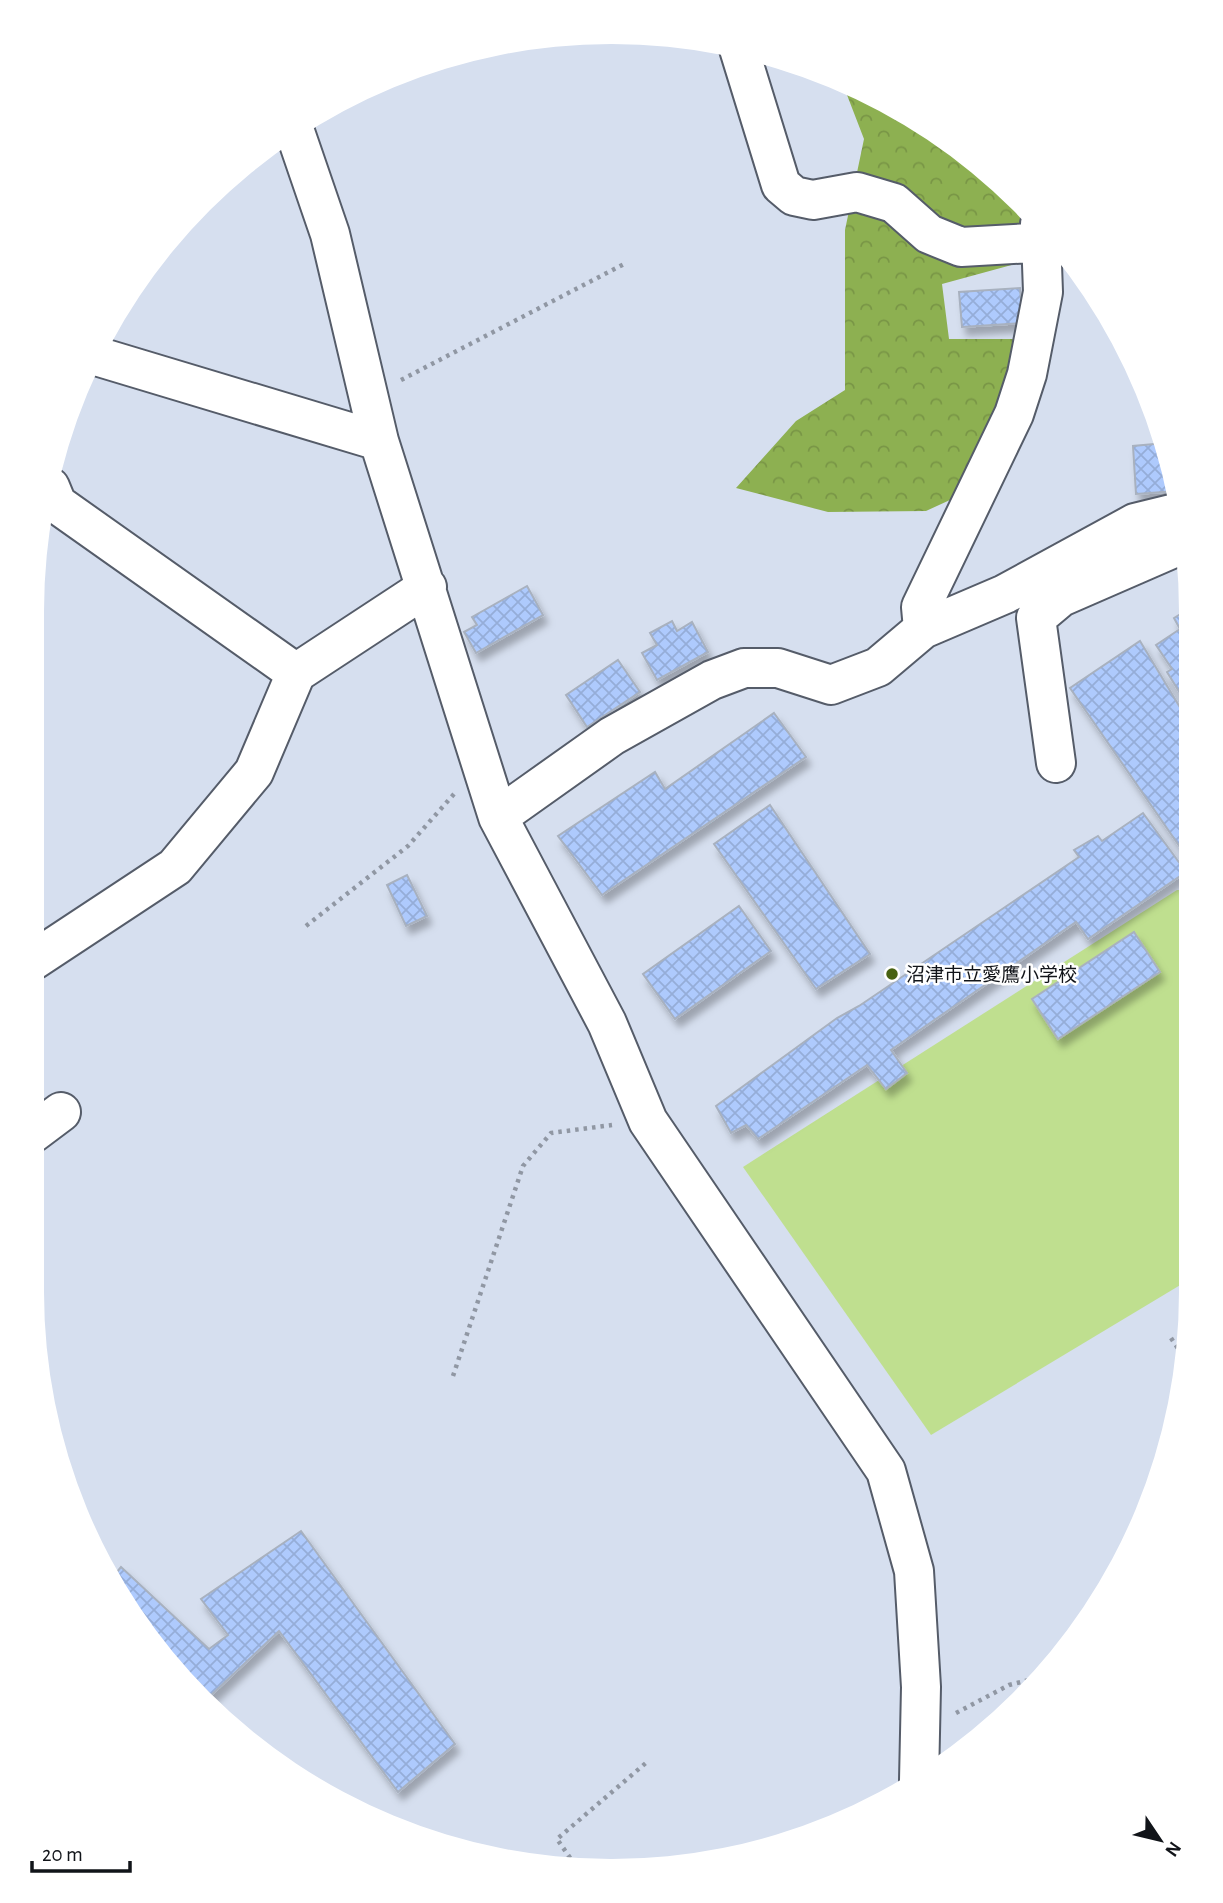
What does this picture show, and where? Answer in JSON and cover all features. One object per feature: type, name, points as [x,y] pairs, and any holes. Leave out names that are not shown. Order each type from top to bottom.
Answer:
[{"type":"street","points":[[743,60],[781,185],[794,196],[813,200],[858,192],[870,195],[894,203],[929,234],[961,247],[1031,243],[1037,236]]},
{"type":"street","points":[[297,138],[330,234],[379,441],[498,817],[607,1023],[648,1121],[886,1471],[914,1571],[921,1687],[919,1769]]},
{"type":"street","points":[[923,629],[921,607],[1014,414],[1027,374],[1043,292],[1040,240]]},
{"type":"street","points":[[103,358],[379,441]]},
{"type":"street","points":[[55,500],[57,504],[296,673]]},
{"type":"street","points":[[498,817],[612,736],[712,680],[744,668],[778,668],[831,685],[878,667],[923,629],[1005,594],[1135,523],[1170,514]]},
{"type":"street","points":[[1056,763],[1037,618],[1061,597],[1175,547]]},
{"type":"street","points":[[44,953],[175,867],[254,772],[296,673],[427,587]]},
{"type":"path","points":[[369,397],[624,264]]},
{"type":"path","points":[[306,926],[408,846],[480,765]]},
{"type":"path","points":[[453,1376],[523,1166],[551,1133],[648,1121]]},
{"type":"path","points":[[1171,1338],[1176,1346]]},
{"type":"path","points":[[920,1732],[1009,1685],[1024,1681]]},
{"type":"path","points":[[569,1857],[557,1839],[647,1762]]},
{"type":"green space","points":[[847,95],[927,139],[986,185],[1023,221],[1019,263],[942,284],[949,339],[1020,339],[994,453],[963,494],[926,511],[828,512],[736,488],[796,421],[845,390],[845,230],[864,139]]},
{"type":"green space","points":[[1179,890],[1179,1286],[931,1435],[743,1167]]},
{"type":"building","points":[[1020,288],[1023,323],[962,327],[959,292]]},
{"type":"building","points":[[1154,444],[1166,492],[1136,494],[1133,446]]},
{"type":"building","points":[[527,586],[543,615],[476,653],[464,632],[477,625],[472,617]]},
{"type":"building","points":[[672,621],[677,631],[692,622],[708,652],[657,680],[642,653],[657,645],[650,633]]},
{"type":"building","points":[[1179,630],[1179,691],[1167,672],[1172,669],[1156,645]]},
{"type":"building","points":[[1140,641],[1179,706],[1179,846],[1070,688]]},
{"type":"building","points":[[618,660],[640,692],[587,727],[566,695]]},
{"type":"building","points":[[774,713],[806,757],[602,895],[558,836],[655,772],[665,789]]},
{"type":"building","points":[[770,805],[870,954],[816,989],[714,844]]},
{"type":"building","points":[[1143,813],[1179,862],[1179,877],[1088,939],[1076,922],[891,1050],[907,1073],[886,1089],[867,1065],[758,1139],[746,1125],[731,1133],[716,1106],[837,1018],[859,1006],[1079,857],[1074,850],[1098,836],[1102,841]]},
{"type":"building","points":[[407,875],[427,916],[406,926],[387,885]]},
{"type":"building","points":[[739,906],[771,951],[675,1019],[643,974]]},
{"type":"building","points":[[1134,932],[1160,972],[1058,1039],[1032,999]]},
{"type":"building","points":[[301,1531],[455,1744],[398,1792],[279,1631],[212,1695],[161,1637],[118,1571],[121,1567],[209,1649],[228,1635],[201,1599]]},
{"type":"place","name":"沼津市立愛鷹小学校","points":[[892,974]]}]
